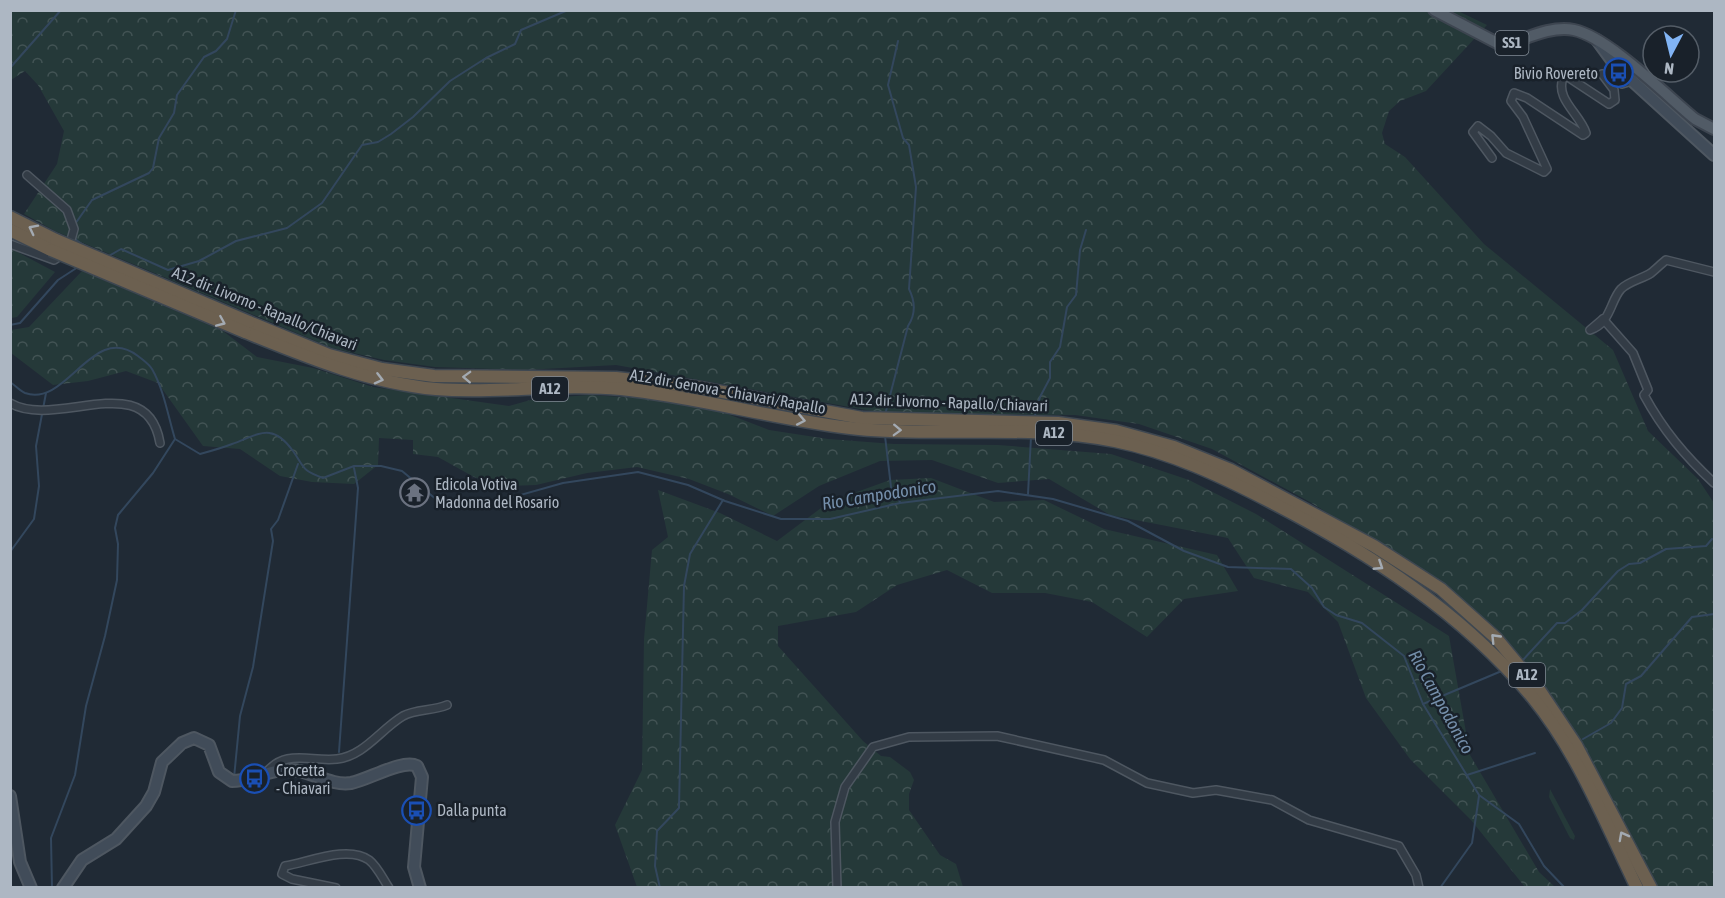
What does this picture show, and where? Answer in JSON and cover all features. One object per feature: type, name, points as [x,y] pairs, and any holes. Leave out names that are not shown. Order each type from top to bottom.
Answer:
[{"type":"highway","name":"A12","points":[[10,217],[53,245]]},
{"type":"highway","name":"A12 dir. Genova - Chiavari/Rapallo","points":[[10,230],[53,245],[247,327],[327,365],[382,381],[437,389],[617,389],[696,399],[821,424],[993,424],[1058,433],[1116,436],[1251,486],[1333,530]]},
{"type":"highway","name":"A12","points":[[1333,530],[1434,602],[1474,636],[1536,701],[1567,750],[1637,888]]},
{"type":"highway","name":"A12","points":[[1333,530],[1441,589],[1496,638],[1540,691],[1576,745],[1651,888]]},
{"type":"main road","name":"SS1","points":[[1434,10],[1503,46],[1543,32],[1573,29],[1595,37],[1695,119],[1714,129]]},
{"type":"street","points":[[1595,37],[1616,66],[1714,155]]},
{"type":"street","points":[[1492,158],[1473,132],[1478,126],[1491,136],[1506,153],[1544,172],[1547,169],[1523,117],[1511,101],[1514,93],[1527,98],[1583,135],[1586,133],[1583,123],[1560,85],[1563,78],[1568,77],[1609,104],[1615,100],[1614,90],[1602,74],[1613,76],[1622,84],[1632,81]]},
{"type":"street","points":[[10,244],[54,260],[68,251],[74,229],[67,210],[27,175]]},
{"type":"street","points":[[1714,272],[1666,260],[1650,273],[1623,286],[1616,295],[1613,309],[1603,319],[1633,353],[1648,390],[1644,395],[1662,428],[1685,457],[1714,483]]},
{"type":"street","points":[[10,404],[32,410],[128,403],[146,411],[157,428],[160,443]]},
{"type":"street","points":[[265,774],[272,765],[292,756],[336,759],[348,756],[379,737],[400,718],[447,705]]},
{"type":"street","points":[[837,888],[835,822],[846,787],[873,747],[909,737],[997,736],[1104,760],[1147,783],[1193,793],[1216,790],[1272,800],[1310,820],[1399,846],[1416,875],[1419,888]]},
{"type":"street","points":[[63,888],[82,860],[116,839],[146,806],[154,792],[162,762],[188,739],[195,738],[209,745],[219,771],[232,781],[289,770],[305,771],[334,782],[352,783],[405,764],[417,766],[422,777],[414,867],[420,888]]},
{"type":"street","points":[[10,796],[20,862],[32,888]]},
{"type":"street","points":[[336,888],[292,879],[282,874],[285,866],[331,856],[357,854],[371,861],[389,888]]},
{"type":"green space","points":[[11,10],[1458,11],[1487,25],[1426,91],[1400,101],[1389,111],[1382,133],[1385,144],[1405,157],[1484,244],[1613,350],[1648,431],[1698,479],[1714,503],[1714,887],[1656,887],[1638,856],[1583,743],[1517,652],[1432,578],[1310,502],[1212,449],[1139,424],[1075,415],[883,413],[616,365],[525,370],[435,367],[384,360],[332,348],[55,231],[24,214],[57,164],[64,131],[38,85],[25,71],[11,80]]},
{"type":"green space","points":[[10,248],[55,272],[17,317],[11,318]]},
{"type":"green space","points":[[82,271],[223,331],[257,357],[313,368],[373,387],[509,406],[534,399],[589,395],[652,399],[725,413],[769,430],[828,439],[894,444],[998,445],[1111,454],[1189,480],[1256,514],[1449,636],[1470,755],[1539,872],[1555,887],[1525,887],[1471,820],[1410,759],[1366,698],[1338,622],[1308,592],[1254,578],[1228,538],[1110,515],[1049,479],[998,483],[932,460],[880,461],[819,486],[773,516],[728,494],[689,479],[637,467],[587,473],[536,485],[504,486],[474,477],[438,457],[413,454],[413,440],[379,438],[378,465],[354,484],[312,482],[280,476],[240,449],[203,446],[158,383],[126,371],[88,381],[53,385],[11,353],[11,330],[29,327]]},
{"type":"green space","points":[[931,478],[994,502],[1044,500],[1104,529],[1217,555],[1238,591],[1184,599],[1147,637],[1092,602],[1045,593],[992,593],[947,570],[897,585],[856,612],[778,626],[778,646],[863,741],[881,756],[890,757],[910,772],[914,780],[909,794],[909,810],[940,855],[956,864],[963,887],[637,887],[615,825],[642,770],[644,639],[652,550],[668,537],[658,490],[720,513],[777,541],[829,502],[890,480]]},
{"type":"green space","points":[[1550,789],[1575,836],[1574,840],[1570,838],[1549,797]]},
{"type":"waterway","points":[[10,68],[61,10]]},
{"type":"waterway","points":[[75,224],[92,200],[149,173],[153,168],[159,138],[174,113],[177,95],[204,57],[216,51],[227,39],[236,10]]},
{"type":"waterway","points":[[107,257],[121,249],[168,270],[199,261],[236,241],[287,228],[322,203],[362,145],[378,142],[391,134],[413,117],[450,81],[486,58],[515,44],[521,30],[568,10]]},
{"type":"waterway","points":[[885,415],[914,308],[909,289],[916,187],[909,145],[903,138],[888,85],[898,41]]},
{"type":"waterway","points":[[1034,419],[1040,397],[1050,378],[1050,362],[1060,347],[1067,307],[1076,295],[1080,250],[1086,230]]},
{"type":"waterway","points":[[74,238],[81,244],[108,256]]},
{"type":"waterway","points":[[10,325],[20,323],[58,280],[78,267]]},
{"type":"waterway","name":"Rio Campodonico","points":[[10,382],[25,393],[40,394],[54,389],[94,356],[107,349],[122,348],[138,356],[151,367],[163,394],[175,439],[200,454],[257,434],[271,433],[285,442],[304,468],[323,478],[354,466],[381,466],[402,471],[437,500],[456,506],[474,508],[563,483],[638,472],[688,485],[725,501],[781,519],[830,519],[900,503],[998,491],[1053,499],[1128,521],[1184,551],[1228,567],[1291,569],[1312,588],[1324,607],[1336,615],[1362,623],[1404,656],[1423,704],[1479,795],[1519,824],[1544,866],[1565,888]]},
{"type":"waterway","points":[[10,552],[34,519],[39,486],[36,446],[46,393]]},
{"type":"waterway","points":[[885,436],[891,487],[900,502]]},
{"type":"waterway","points":[[1028,494],[1031,437]]},
{"type":"waterway","points":[[52,888],[51,838],[75,775],[86,706],[117,580],[118,544],[115,528],[118,515],[153,473],[175,439]]},
{"type":"waterway","points":[[234,778],[240,716],[253,667],[273,541],[271,529],[278,520],[298,464]]},
{"type":"waterway","points":[[339,752],[358,488],[354,468]]},
{"type":"waterway","points":[[660,888],[655,866],[657,831],[679,808],[684,586],[690,554],[723,500]]},
{"type":"waterway","points":[[1522,661],[1557,623],[1565,623],[1582,610],[1618,571],[1629,564],[1640,563],[1666,549],[1706,546],[1712,539]]},
{"type":"waterway","points":[[1583,739],[1611,723],[1622,708],[1626,684],[1641,676],[1692,617],[1714,614]]},
{"type":"waterway","points":[[1423,704],[1504,670]]},
{"type":"waterway","points":[[1467,775],[1535,753]]},
{"type":"waterway","points":[[1440,888],[1472,843],[1479,796]]},
{"type":"place","name":"Bivio Rovereto","points":[[1619,73]]},
{"type":"place","name":"Edicola Votiva Madonna del Rosario","points":[[414,493]]},
{"type":"place","name":"Crocetta - Chiavari","points":[[255,779]]},
{"type":"place","name":"Dalla punta","points":[[416,810]]}]
